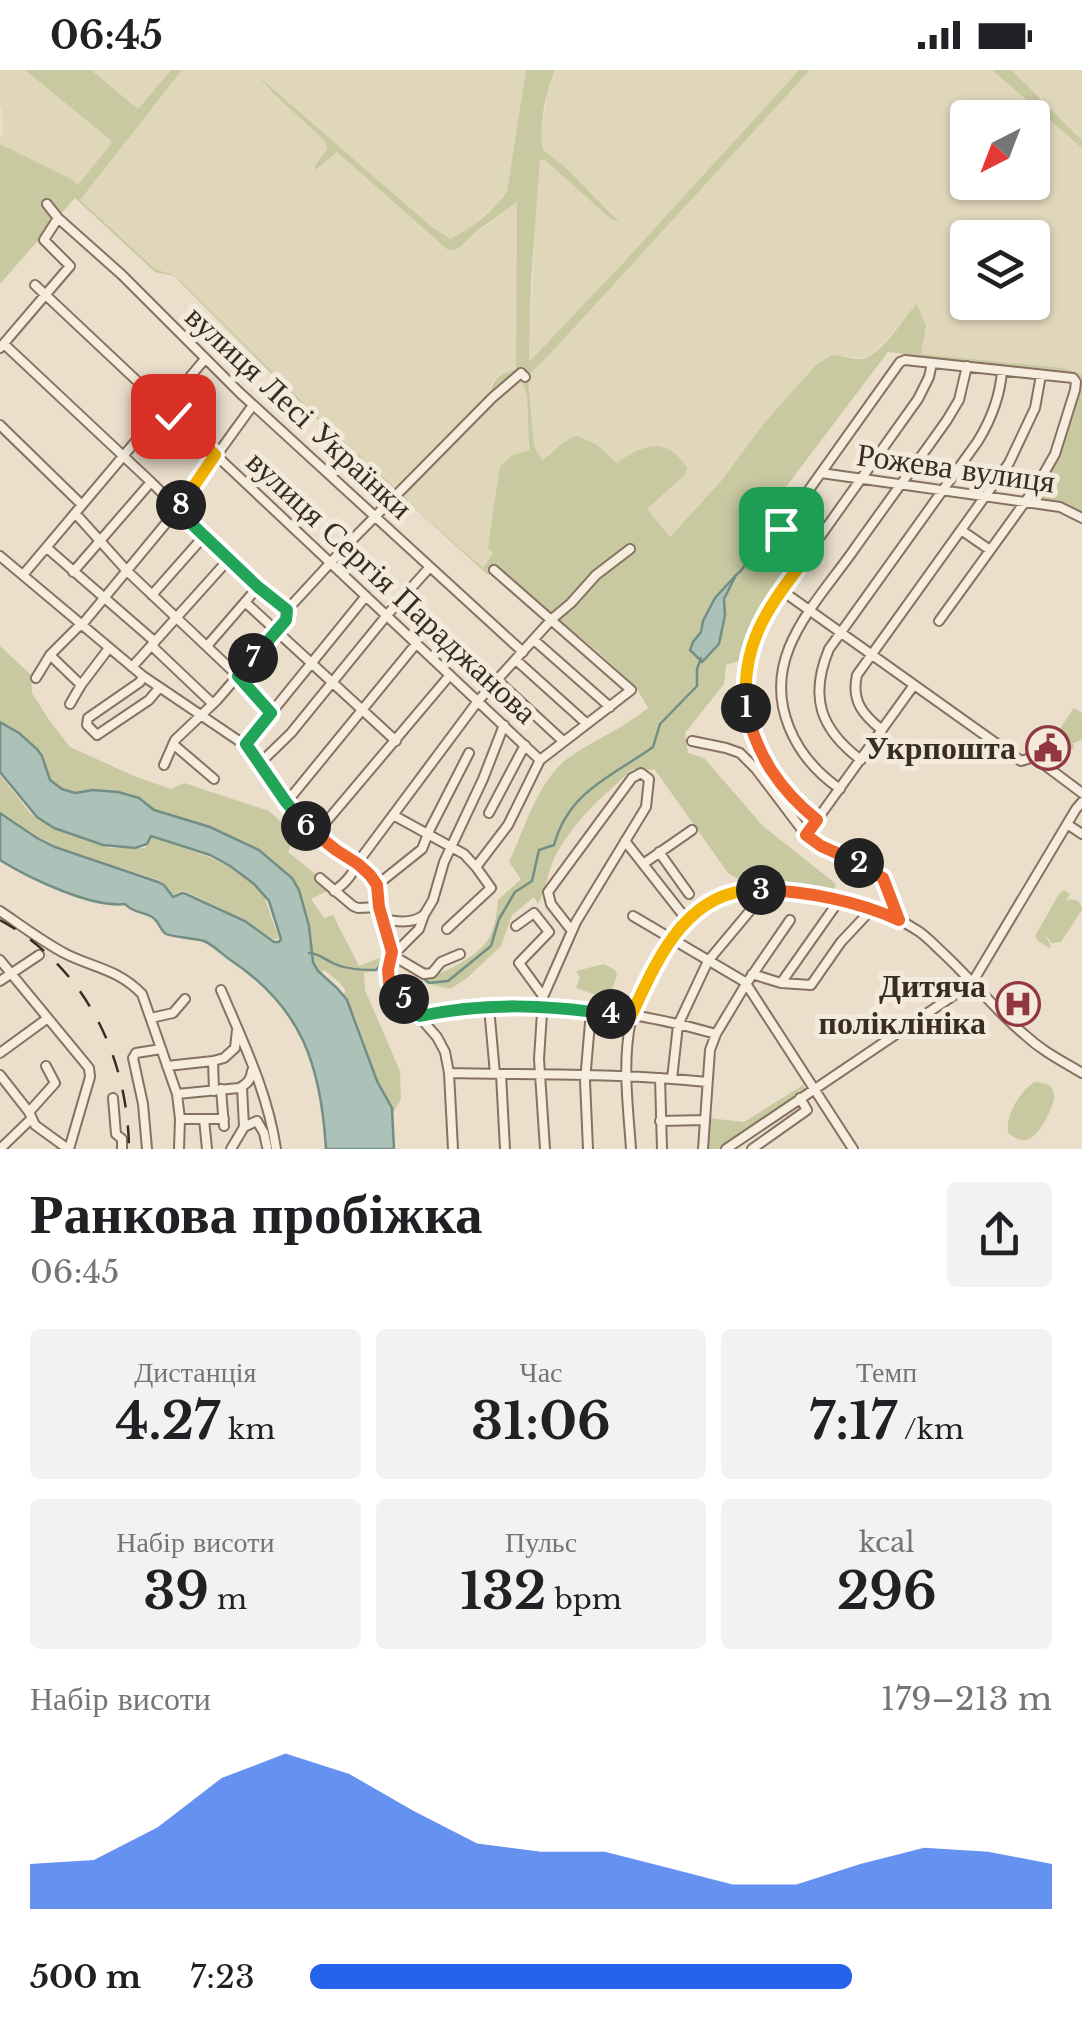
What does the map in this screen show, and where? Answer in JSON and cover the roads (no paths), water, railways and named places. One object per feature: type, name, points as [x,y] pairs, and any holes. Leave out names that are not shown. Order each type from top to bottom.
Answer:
[{"type":"street","name":"вулиця Лесі Українки","points":[[46,204],[205,359],[522,652]]},
{"type":"street","points":[[58,218],[44,240],[70,266],[2,346],[287,610]]},
{"type":"street","name":"вулиця Сергія Параджанова","points":[[36,285],[540,760]]},
{"type":"street","points":[[23,575],[205,359]]},
{"type":"street","points":[[812,549],[781,529],[900,362],[1075,380],[1070,412],[1055,454],[938,621]]},
{"type":"street","points":[[817,820],[768,769],[755,742],[746,709],[745,674],[750,650],[781,590],[918,399],[932,363]]},
{"type":"street","points":[[840,789],[818,773],[792,737],[784,712],[783,679],[788,650],[809,612],[958,400],[967,366]]},
{"type":"street","points":[[861,760],[844,747],[825,722],[818,694],[823,663],[829,649],[988,425],[1001,388],[1002,371]]},
{"type":"street","points":[[164,764],[173,744],[286,620],[287,610],[492,398],[521,374],[525,377]]},
{"type":"street","points":[[882,730],[856,701],[857,676],[1008,463],[1035,408],[1041,375]]},
{"type":"street","points":[[36,678],[50,655],[104,600],[177,510],[253,404]]},
{"type":"street","points":[[0,425],[79,509],[127,571],[238,676],[271,713]]},
{"type":"street","name":"Рожева вулиця","points":[[821,473],[1060,507],[1082,518]]},
{"type":"street","points":[[72,572],[151,482]]},
{"type":"street","points":[[961,530],[990,550]]},
{"type":"street","points":[[152,595],[205,535]]},
{"type":"street","points":[[47,546],[152,640],[154,648],[212,704]]},
{"type":"street","points":[[334,891],[354,873],[478,700],[552,619],[630,548]]},
{"type":"street","points":[[0,556],[132,668],[246,744],[286,802],[315,835],[370,875],[377,885],[392,953],[389,982],[437,1037],[445,1052],[450,1072],[452,1149]]},
{"type":"street","points":[[132,668],[229,560]]},
{"type":"street","points":[[260,764],[429,568]]},
{"type":"street","points":[[476,867],[508,825],[540,760],[631,690],[494,570]]},
{"type":"street","points":[[207,646],[258,587]]},
{"type":"street","points":[[726,1149],[973,982],[1080,799],[1034,757],[1021,762],[781,590]]},
{"type":"street","points":[[246,744],[366,596]]},
{"type":"street","points":[[245,602],[396,740]]},
{"type":"street","points":[[534,640],[610,707]]},
{"type":"street","points":[[286,802],[416,644]]},
{"type":"street","points":[[70,704],[108,648]]},
{"type":"street","points":[[50,655],[81,685]]},
{"type":"street","points":[[516,660],[586,723]]},
{"type":"street","points":[[315,835],[450,675]]},
{"type":"street","points":[[143,676],[88,718],[87,723],[97,735],[149,700],[159,688]]},
{"type":"street","points":[[497,680],[563,741]]},
{"type":"street","points":[[806,835],[914,685]]},
{"type":"street","points":[[382,918],[396,922],[418,920],[434,900],[444,862],[504,725]]},
{"type":"street","points":[[692,742],[740,753],[806,835],[882,876],[899,920]]},
{"type":"street","points":[[173,744],[214,779]]},
{"type":"street","points":[[489,813],[525,745]]},
{"type":"street","points":[[377,885],[422,850],[466,755]]},
{"type":"street","points":[[545,1149],[540,1076],[543,1001],[572,931],[646,807],[649,779],[641,773],[632,778],[548,892],[572,931]]},
{"type":"street","points":[[393,815],[464,854],[490,888],[447,929]]},
{"type":"street","points":[[1067,824],[1082,834]]},
{"type":"street","points":[[643,864],[692,830]]},
{"type":"street","points":[[625,840],[687,920]]},
{"type":"street","points":[[659,852],[689,894]]},
{"type":"street","points":[[320,878],[358,908],[379,907]]},
{"type":"street","points":[[631,1149],[625,1075],[631,1016],[687,920],[711,900],[737,890],[784,890],[872,909],[899,920],[920,932],[1024,1035],[1082,1072]]},
{"type":"street","points":[[781,983],[838,902]]},
{"type":"street","points":[[672,1079],[678,1025],[708,961],[754,906]]},
{"type":"street","points":[[752,974],[805,986],[815,981],[841,942],[872,909]]},
{"type":"street","points":[[0,911],[53,947],[103,967],[142,994],[178,1094],[179,1149]]},
{"type":"street","points":[[516,926],[534,913],[549,932],[519,963],[543,1001]]},
{"type":"street","points":[[392,953],[419,930],[424,914]]},
{"type":"street","points":[[633,916],[746,984],[852,1149]]},
{"type":"street","points":[[703,1149],[706,1082],[716,1034],[790,920]]},
{"type":"street","points":[[392,953],[424,974],[432,973],[441,962],[460,954]]},
{"type":"street","points":[[0,981],[40,955]]},
{"type":"street","points":[[0,960],[88,1068],[90,1074],[68,1149],[42,1130],[0,1075]]},
{"type":"street","points":[[222,990],[251,1057],[273,1130],[272,1148]]},
{"type":"street","points":[[150,1018],[173,1012],[184,999]]},
{"type":"street","points":[[420,1016],[543,1001],[716,1034]]},
{"type":"street","points":[[489,1007],[506,1149]]},
{"type":"street","points":[[588,1149],[585,1075],[591,1011]]},
{"type":"street","points":[[0,1053],[48,1018]]},
{"type":"street","points":[[167,1066],[224,1058],[235,1048],[234,1020]]},
{"type":"street","points":[[147,1149],[143,1104],[132,1058],[136,1053],[161,1050]]},
{"type":"street","points":[[178,1094],[242,1087],[252,1077],[251,1057]]},
{"type":"street","points":[[180,1119],[224,1123],[213,1061]]},
{"type":"street","points":[[0,1149],[55,1083],[46,1066]]},
{"type":"street","points":[[450,1072],[625,1075],[706,1082]]},
{"type":"street","points":[[660,1078],[662,1149]]},
{"type":"street","points":[[0,1096],[9,1087]]},
{"type":"street","points":[[232,1149],[244,1127],[242,1087]]},
{"type":"street","points":[[113,1098],[116,1134],[122,1139],[122,1149]]},
{"type":"street","points":[[752,1149],[808,1110],[800,1098]]},
{"type":"street","points":[[204,1119],[206,1149]]},
{"type":"street","points":[[660,1121],[705,1120]]},
{"type":"street","points":[[244,1127],[256,1121],[272,1148]]},
{"type":"waterway","points":[[736,575],[748,561],[767,498]]},
{"type":"waterway","points":[[421,976],[429,983],[448,981],[491,946],[499,919],[515,892],[532,881],[539,850],[554,845],[570,811],[593,787],[653,747],[660,724],[697,686],[701,658]]},
{"type":"waterway","points":[[309,953],[343,967],[365,970],[376,970],[387,958]]},
{"type":"railway","points":[[0,920],[30,939],[55,962],[96,1016],[120,1080],[129,1149]]},
{"type":"place","name":"Укрпошта","points":[[1048,748]]},
{"type":"place","name":"Дитяча поліклініка","points":[[1018,1004]]}]
